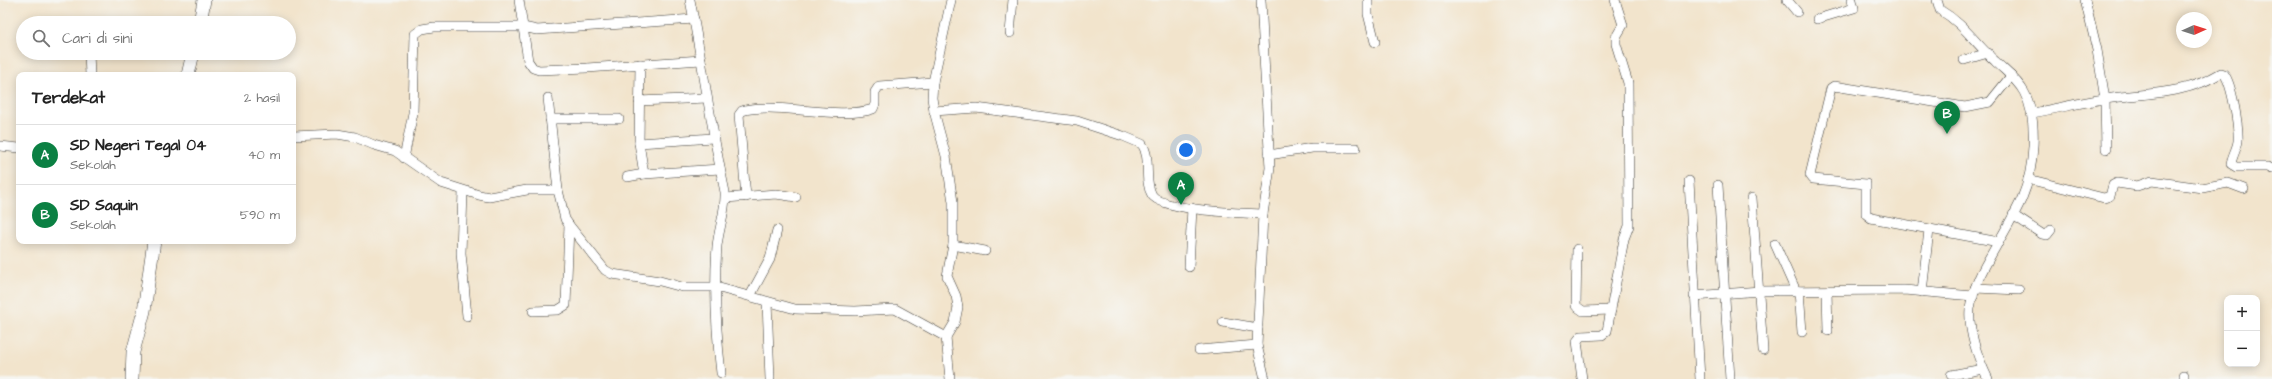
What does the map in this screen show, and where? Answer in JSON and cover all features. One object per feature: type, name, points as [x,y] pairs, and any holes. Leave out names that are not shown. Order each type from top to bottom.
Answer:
[{"type":"street","points":[[201,16],[204,0]]},
{"type":"street","points":[[519,0],[528,61],[533,68],[587,68],[701,60]]},
{"type":"street","points":[[690,0],[713,138],[726,198],[718,237],[716,287],[717,341],[721,373]]},
{"type":"street","points":[[950,379],[946,337],[955,322],[958,307],[956,296],[947,276],[953,245],[952,191],[946,156],[932,98],[933,82],[951,0]]},
{"type":"street","points":[[1010,33],[1013,0]]},
{"type":"street","points":[[1261,0],[1270,168],[1263,214],[1258,328],[1258,345],[1265,379]]},
{"type":"street","points":[[1368,0],[1368,14],[1374,42]]},
{"type":"street","points":[[1582,379],[1579,338],[1606,334],[1624,239],[1629,226],[1628,83],[1616,44],[1616,37],[1623,25],[1615,0]]},
{"type":"street","points":[[1787,0],[1796,12]]},
{"type":"street","points":[[1817,19],[1854,8],[1852,0]]},
{"type":"street","points":[[1937,0],[1940,10],[1954,18],[2011,76],[2024,93],[2032,113],[2033,148],[2028,179],[2022,198],[1999,242],[1985,263],[1974,292],[1970,323],[1976,350],[1988,379]]},
{"type":"street","points":[[2085,0],[2097,50],[2105,99],[2106,149]]},
{"type":"street","points":[[404,158],[413,113],[414,39],[417,31],[434,27],[523,27],[537,30],[694,19]]},
{"type":"street","points":[[1964,60],[1988,53]]},
{"type":"street","points":[[89,60],[90,72]]},
{"type":"street","points":[[189,72],[191,60]]},
{"type":"street","points":[[640,64],[639,143],[644,174]]},
{"type":"street","points":[[2032,113],[2105,99],[2163,93],[2203,84],[2221,73],[2224,74],[2234,105],[2238,132],[2237,149],[2231,164],[2236,167],[2268,167],[2272,169]]},
{"type":"street","points":[[1999,242],[1871,218],[1866,214],[1866,187],[1863,182],[1811,177],[1829,90],[1834,86],[1965,107],[1990,102],[2011,76]]},
{"type":"street","points":[[746,197],[739,115],[743,110],[778,108],[834,112],[867,110],[873,109],[876,104],[874,92],[879,86],[933,82]]},
{"type":"street","points":[[548,98],[558,190],[565,219],[608,272],[660,281],[682,287],[716,287],[795,309],[817,311],[895,309],[946,337]]},
{"type":"street","points":[[639,101],[707,98]]},
{"type":"street","points":[[934,111],[976,108],[1064,119],[1136,140],[1145,148],[1152,195],[1166,203],[1192,208],[1263,214]]},
{"type":"street","points":[[550,119],[619,119]]},
{"type":"street","points":[[296,136],[349,135],[374,145],[388,148],[434,179],[463,191],[489,197],[528,190],[558,190]]},
{"type":"street","points":[[639,143],[713,138]]},
{"type":"street","points":[[0,146],[16,148]]},
{"type":"street","points":[[1269,154],[1312,148],[1356,148]]},
{"type":"street","points":[[627,177],[644,174],[720,169]]},
{"type":"street","points":[[2028,179],[2104,198],[2110,196],[2113,185],[2117,183],[2137,186],[2152,181],[2202,188],[2228,183],[2244,189]]},
{"type":"street","points":[[1689,181],[1694,296],[1700,379]]},
{"type":"street","points":[[1718,185],[1730,379]]},
{"type":"street","points":[[463,191],[461,253],[467,316]]},
{"type":"street","points":[[726,198],[776,194],[796,197]]},
{"type":"street","points":[[1752,198],[1763,350]]},
{"type":"street","points":[[1189,266],[1192,208]]},
{"type":"street","points":[[2013,215],[2042,234],[2047,235],[2052,230]]},
{"type":"street","points":[[533,311],[558,310],[566,305],[569,225]]},
{"type":"street","points":[[750,296],[770,259],[777,230]]},
{"type":"street","points":[[1922,292],[1929,230]]},
{"type":"street","points":[[132,379],[133,352],[144,311],[154,244]]},
{"type":"street","points":[[1775,244],[1797,291],[1802,332]]},
{"type":"street","points":[[953,245],[985,251]]},
{"type":"street","points":[[1577,249],[1576,306],[1583,311],[1611,310]]},
{"type":"street","points":[[1694,296],[1797,291],[1974,292],[2019,290]]},
{"type":"street","points":[[1827,291],[1828,331]]},
{"type":"street","points":[[767,302],[770,379]]},
{"type":"street","points":[[1223,322],[1258,328]]},
{"type":"street","points":[[1200,350],[1258,345]]},
{"type":"street","points":[[1951,374],[1983,369]]},
{"type":"place","name":"SD Saquin","points":[[1947,134]]},
{"type":"place","name":"SD Negeri Tegal 04","points":[[1181,205]]}]
